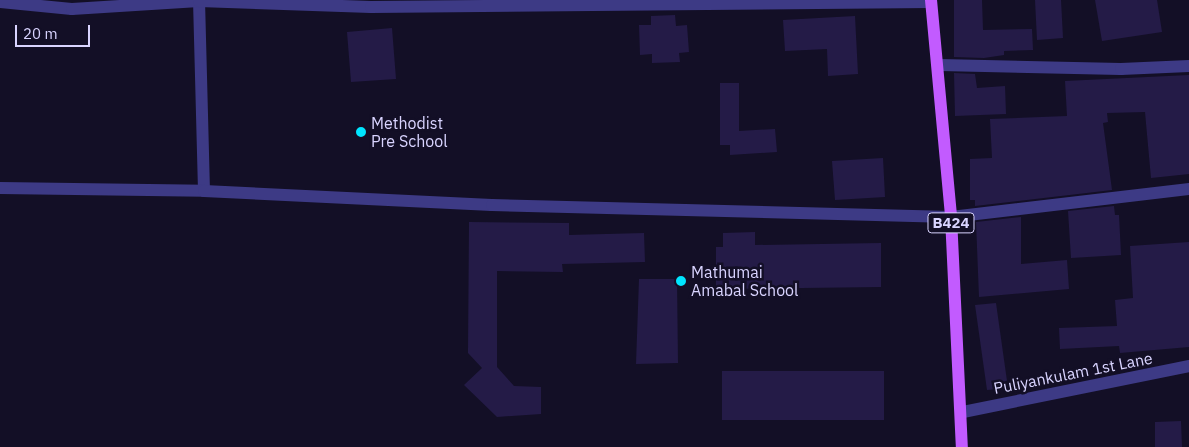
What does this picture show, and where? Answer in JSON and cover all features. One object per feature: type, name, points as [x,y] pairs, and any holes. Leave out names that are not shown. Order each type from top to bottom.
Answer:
[{"type":"main road","name":"B424","points":[[931,1],[940,65],[951,217],[963,412],[962,447]]},
{"type":"street","points":[[199,0],[204,191]]},
{"type":"street","points":[[0,2],[72,5],[199,0],[371,4],[931,1]]},
{"type":"street","points":[[940,65],[1122,69],[1189,66]]},
{"type":"street","points":[[0,188],[204,191],[492,205],[951,217],[1189,189]]},
{"type":"street","name":"Puliyankulam 1st Lane","points":[[963,412],[1189,366]]},
{"type":"building","points":[[954,0],[982,0],[983,30],[1032,29],[1033,50],[1004,51],[1004,55],[984,58],[954,57]]},
{"type":"building","points":[[1035,0],[1061,0],[1063,38],[1037,40]]},
{"type":"building","points":[[1095,0],[1157,0],[1162,32],[1102,41]]},
{"type":"building","points":[[675,15],[676,26],[687,25],[689,52],[679,53],[680,62],[652,63],[652,54],[640,55],[639,25],[651,25],[651,16]]},
{"type":"building","points":[[855,16],[858,74],[828,76],[827,49],[785,51],[783,20]]},
{"type":"building","points":[[392,28],[396,79],[351,82],[347,32]]},
{"type":"building","points":[[954,73],[975,74],[977,88],[1005,86],[1006,114],[955,116]]},
{"type":"building","points":[[1189,75],[1189,174],[1151,178],[1145,112],[1107,113],[1108,122],[1103,123],[1112,190],[975,206],[975,200],[970,200],[970,159],[992,158],[990,119],[1067,116],[1065,81]]},
{"type":"building","points":[[720,83],[739,83],[739,131],[775,129],[777,152],[730,155],[730,145],[720,145]]},
{"type":"building","points":[[883,158],[885,197],[835,200],[832,161]]},
{"type":"building","points":[[1114,206],[1115,215],[1119,215],[1121,255],[1071,258],[1068,211]]},
{"type":"building","points":[[1021,217],[1021,264],[1067,260],[1069,289],[979,297],[976,222]]},
{"type":"building","points":[[469,222],[569,223],[569,235],[644,233],[645,262],[562,264],[563,272],[497,271],[497,367],[514,386],[541,387],[541,414],[497,417],[464,385],[482,368],[468,353]]},
{"type":"building","points":[[755,232],[755,245],[881,243],[881,287],[716,289],[716,247],[723,247],[723,233]]},
{"type":"building","points":[[1189,242],[1189,347],[1120,353],[1119,346],[1060,349],[1059,328],[1117,326],[1115,300],[1133,298],[1130,246]]},
{"type":"building","points":[[639,279],[677,279],[678,363],[636,364]]},
{"type":"building","points":[[996,303],[1008,388],[987,390],[975,305]]},
{"type":"building","points":[[722,371],[884,371],[884,420],[722,420]]},
{"type":"building","points":[[1181,421],[1182,447],[1155,447],[1155,422]]},
{"type":"place","name":"Methodist Pre School","points":[[361,132]]},
{"type":"place","name":"Mathumai Amabal School","points":[[681,281]]}]
